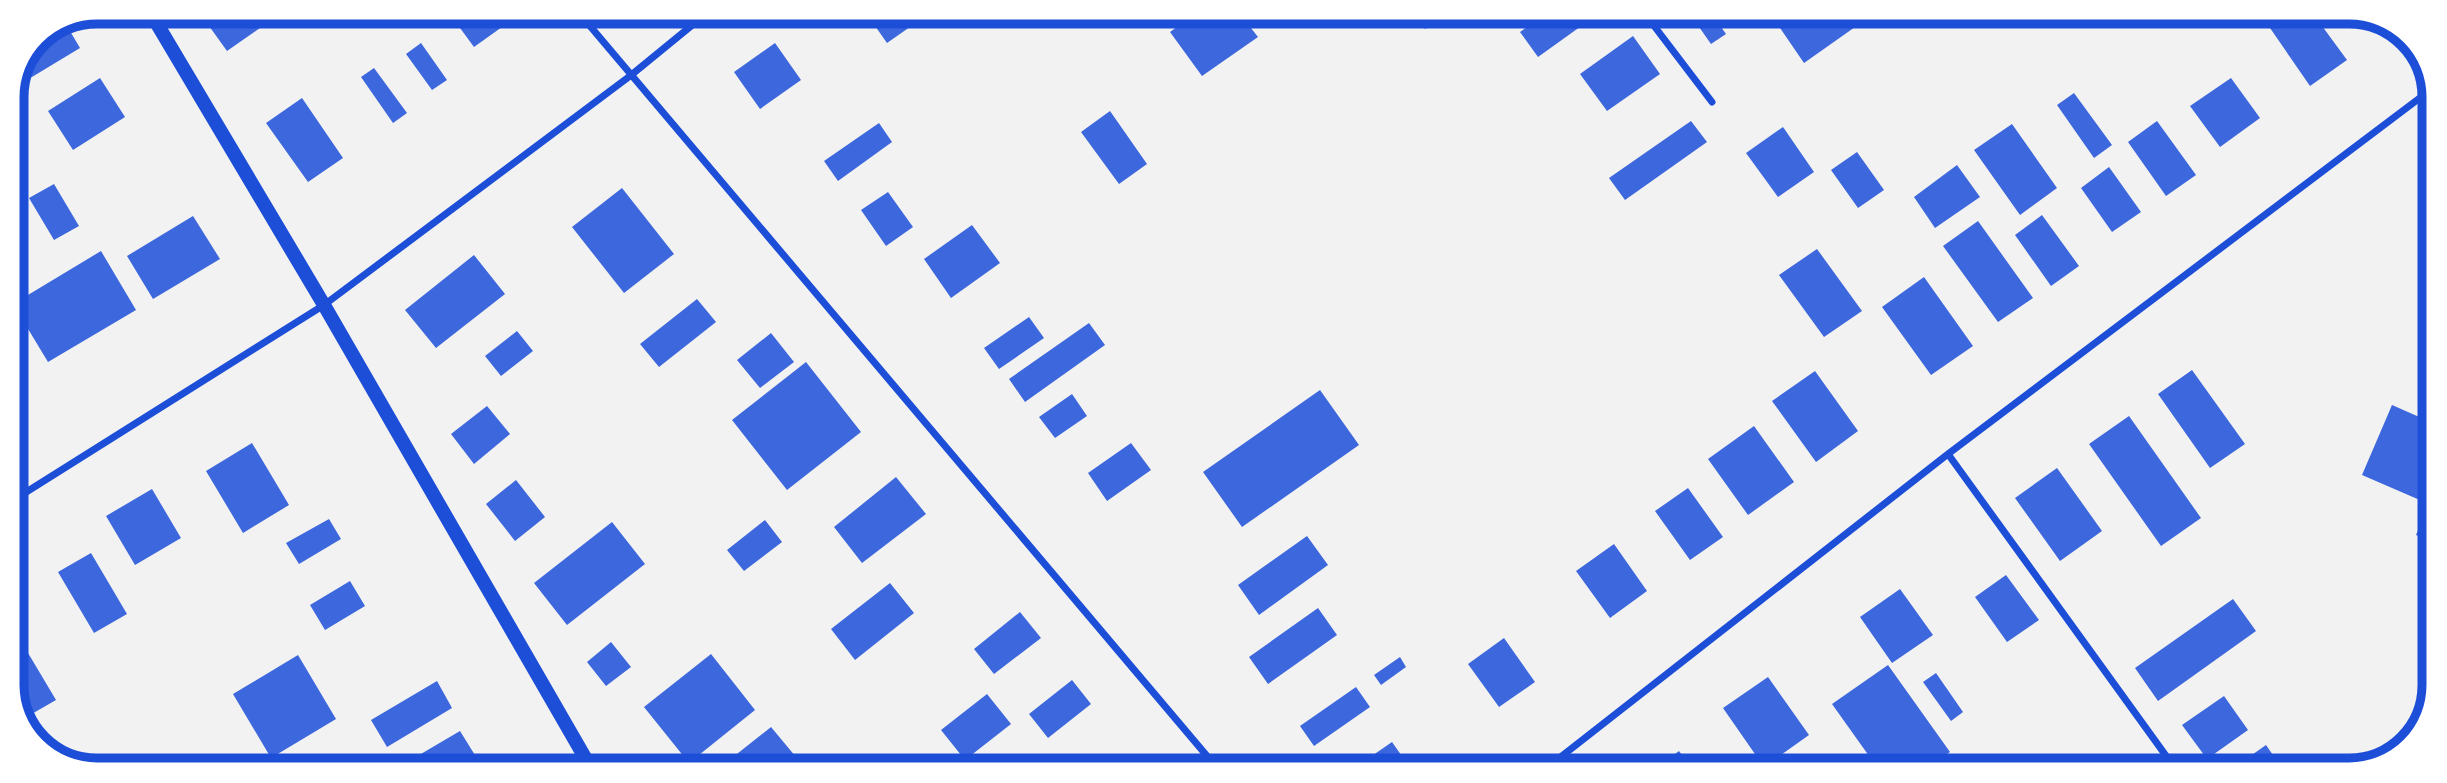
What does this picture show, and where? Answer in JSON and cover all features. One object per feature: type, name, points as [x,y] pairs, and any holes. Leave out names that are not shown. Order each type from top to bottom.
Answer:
[{"type":"main road","points":[[157,24],[324,305],[585,758]]},
{"type":"street","points":[[588,24],[1209,758]]},
{"type":"street","points":[[25,493],[324,305],[630,76],[694,24]]},
{"type":"street","points":[[1653,24],[1713,102]]},
{"type":"street","points":[[1559,758],[1948,454],[2422,96]]},
{"type":"street","points":[[1948,454],[2169,758]]},
{"type":"building","points":[[208,24],[257,24],[260,28],[227,51]]},
{"type":"building","points":[[457,24],[506,24],[474,47]]},
{"type":"building","points":[[874,24],[914,24],[887,43]]},
{"type":"building","points":[[1181,24],[1248,24],[1258,37],[1202,76],[1170,32]]},
{"type":"building","points":[[1532,24],[1584,24],[1538,57],[1520,32]]},
{"type":"building","points":[[1697,24],[1719,24],[1726,34],[1711,44]]},
{"type":"building","points":[[1780,24],[1859,24],[1804,63]]},
{"type":"building","points":[[2276,24],[2321,24],[2347,60],[2310,86],[2270,28]]},
{"type":"building","points":[[70,30],[80,48],[27,80],[37,57],[57,37]]},
{"type":"building","points":[[1633,36],[1660,74],[1607,111],[1580,74]]},
{"type":"building","points":[[421,43],[447,80],[432,90],[406,54]]},
{"type":"building","points":[[775,43],[801,80],[760,109],[734,72]]},
{"type":"building","points":[[374,68],[407,113],[393,123],[361,77]]},
{"type":"building","points":[[100,78],[125,117],[73,150],[48,111]]},
{"type":"building","points":[[2231,78],[2260,118],[2220,147],[2190,106]]},
{"type":"building","points":[[2074,93],[2112,145],[2094,158],[2057,105]]},
{"type":"building","points":[[302,98],[343,158],[308,182],[266,123]]},
{"type":"building","points":[[1110,111],[1147,164],[1119,184],[1081,132]]},
{"type":"building","points":[[1691,121],[1707,142],[1625,200],[1609,178]]},
{"type":"building","points":[[2157,121],[2196,175],[2166,196],[2128,142]]},
{"type":"building","points":[[879,123],[892,142],[838,181],[824,161]]},
{"type":"building","points":[[2012,124],[2057,188],[2020,215],[1974,150]]},
{"type":"building","points":[[1783,127],[1814,172],[1778,197],[1746,153]]},
{"type":"building","points":[[1857,152],[1884,190],[1858,208],[1831,170]]},
{"type":"building","points":[[1957,165],[1980,197],[1935,228],[1914,197]]},
{"type":"building","points":[[2109,167],[2141,212],[2112,232],[2081,188]]},
{"type":"building","points":[[54,184],[79,226],[54,240],[29,198]]},
{"type":"building","points":[[622,188],[674,254],[624,293],[572,227]]},
{"type":"building","points":[[888,192],[913,227],[886,246],[861,210]]},
{"type":"building","points":[[2042,215],[2079,266],[2051,286],[2015,235]]},
{"type":"building","points":[[193,216],[220,259],[153,299],[127,256]]},
{"type":"building","points":[[1978,221],[2033,298],[1998,322],[1943,246]]},
{"type":"building","points":[[972,225],[1000,263],[951,298],[924,259]]},
{"type":"building","points":[[1817,249],[1862,311],[1824,337],[1779,275]]},
{"type":"building","points":[[101,251],[136,310],[48,362],[24,323],[24,297]]},
{"type":"building","points":[[474,255],[505,294],[436,348],[405,310]]},
{"type":"building","points":[[1924,277],[1973,346],[1931,375],[1882,307]]},
{"type":"building","points":[[697,299],[716,322],[659,367],[640,344]]},
{"type":"building","points":[[1029,317],[1044,338],[999,369],[984,348]]},
{"type":"building","points":[[1089,323],[1105,345],[1025,402],[1009,379]]},
{"type":"building","points":[[517,331],[533,351],[501,376],[485,356]]},
{"type":"building","points":[[771,333],[794,362],[760,388],[737,360]]},
{"type":"building","points":[[806,362],[861,432],[787,490],[732,420]]},
{"type":"building","points":[[2192,370],[2245,444],[2210,468],[2158,394]]},
{"type":"building","points":[[1815,371],[1858,431],[1816,462],[1772,401]]},
{"type":"building","points":[[1320,390],[1359,445],[1242,527],[1203,472]]},
{"type":"building","points":[[1072,394],[1087,416],[1055,438],[1039,417]]},
{"type":"building","points":[[2392,405],[2422,418],[2422,501],[2362,475]]},
{"type":"building","points":[[487,406],[510,434],[474,464],[451,434]]},
{"type":"building","points":[[2129,416],[2201,518],[2161,546],[2089,444]]},
{"type":"building","points":[[1754,426],[1794,482],[1748,515],[1708,459]]},
{"type":"building","points":[[252,443],[289,505],[243,533],[206,471]]},
{"type":"building","points":[[1131,443],[1151,470],[1107,501],[1088,473]]},
{"type":"building","points":[[2057,468],[2102,531],[2060,561],[2015,498]]},
{"type":"building","points":[[896,477],[926,514],[862,563],[834,527]]},
{"type":"building","points":[[516,480],[545,517],[515,541],[486,504]]},
{"type":"building","points":[[1688,488],[1723,537],[1690,560],[1655,511]]},
{"type":"building","points":[[152,489],[181,538],[135,565],[106,516]]},
{"type":"building","points":[[329,519],[341,539],[299,564],[286,543]]},
{"type":"building","points":[[765,520],[782,542],[744,571],[727,550]]},
{"type":"building","points":[[2422,521],[2422,538],[2416,535]]},
{"type":"building","points":[[612,522],[645,564],[567,625],[534,583]]},
{"type":"building","points":[[1307,536],[1328,565],[1259,615],[1238,585]]},
{"type":"building","points":[[1614,544],[1647,591],[1610,618],[1576,571]]},
{"type":"building","points":[[91,553],[127,614],[94,633],[58,572]]},
{"type":"building","points":[[2006,575],[2039,620],[2007,642],[1975,597]]},
{"type":"building","points":[[350,581],[365,606],[325,630],[310,605]]},
{"type":"building","points":[[890,583],[914,613],[855,660],[831,629]]},
{"type":"building","points":[[1900,589],[1933,635],[1892,663],[1860,617]]},
{"type":"building","points":[[2233,599],[2256,631],[2158,701],[2135,668]]},
{"type":"building","points":[[1318,608],[1337,635],[1268,684],[1249,657]]},
{"type":"building","points":[[1020,612],[1041,638],[994,674],[974,649]]},
{"type":"building","points":[[1504,638],[1535,682],[1499,707],[1468,664]]},
{"type":"building","points":[[611,642],[631,667],[606,686],[587,662]]},
{"type":"building","points":[[25,648],[56,700],[31,715],[25,690]]},
{"type":"building","points":[[711,654],[755,710],[695,758],[685,758],[644,707]]},
{"type":"building","points":[[298,655],[336,719],[271,758],[233,694]]},
{"type":"building","points":[[1400,657],[1406,667],[1381,685],[1374,675]]},
{"type":"building","points":[[1888,665],[1950,752],[1941,758],[1870,758],[1832,704]]},
{"type":"building","points":[[1936,673],[1963,712],[1951,721],[1923,682]]},
{"type":"building","points":[[1768,677],[1809,735],[1777,758],[1758,758],[1723,708]]},
{"type":"building","points":[[1072,680],[1091,704],[1048,738],[1029,714]]},
{"type":"building","points":[[437,681],[452,708],[387,747],[371,720]]},
{"type":"building","points":[[1356,687],[1370,707],[1314,746],[1300,726]]},
{"type":"building","points":[[987,694],[1011,724],[968,758],[963,758],[941,730]]},
{"type":"building","points":[[2224,696],[2248,730],[2206,758],[2182,725]]},
{"type":"building","points":[[771,727],[796,757],[795,758],[732,758]]},
{"type":"building","points":[[460,731],[477,758],[414,758]]},
{"type":"building","points":[[1392,742],[1403,758],[1369,758]]},
{"type":"building","points":[[2266,745],[2275,758],[2248,758]]},
{"type":"building","points":[[1679,751],[1684,758],[1669,758]]}]
